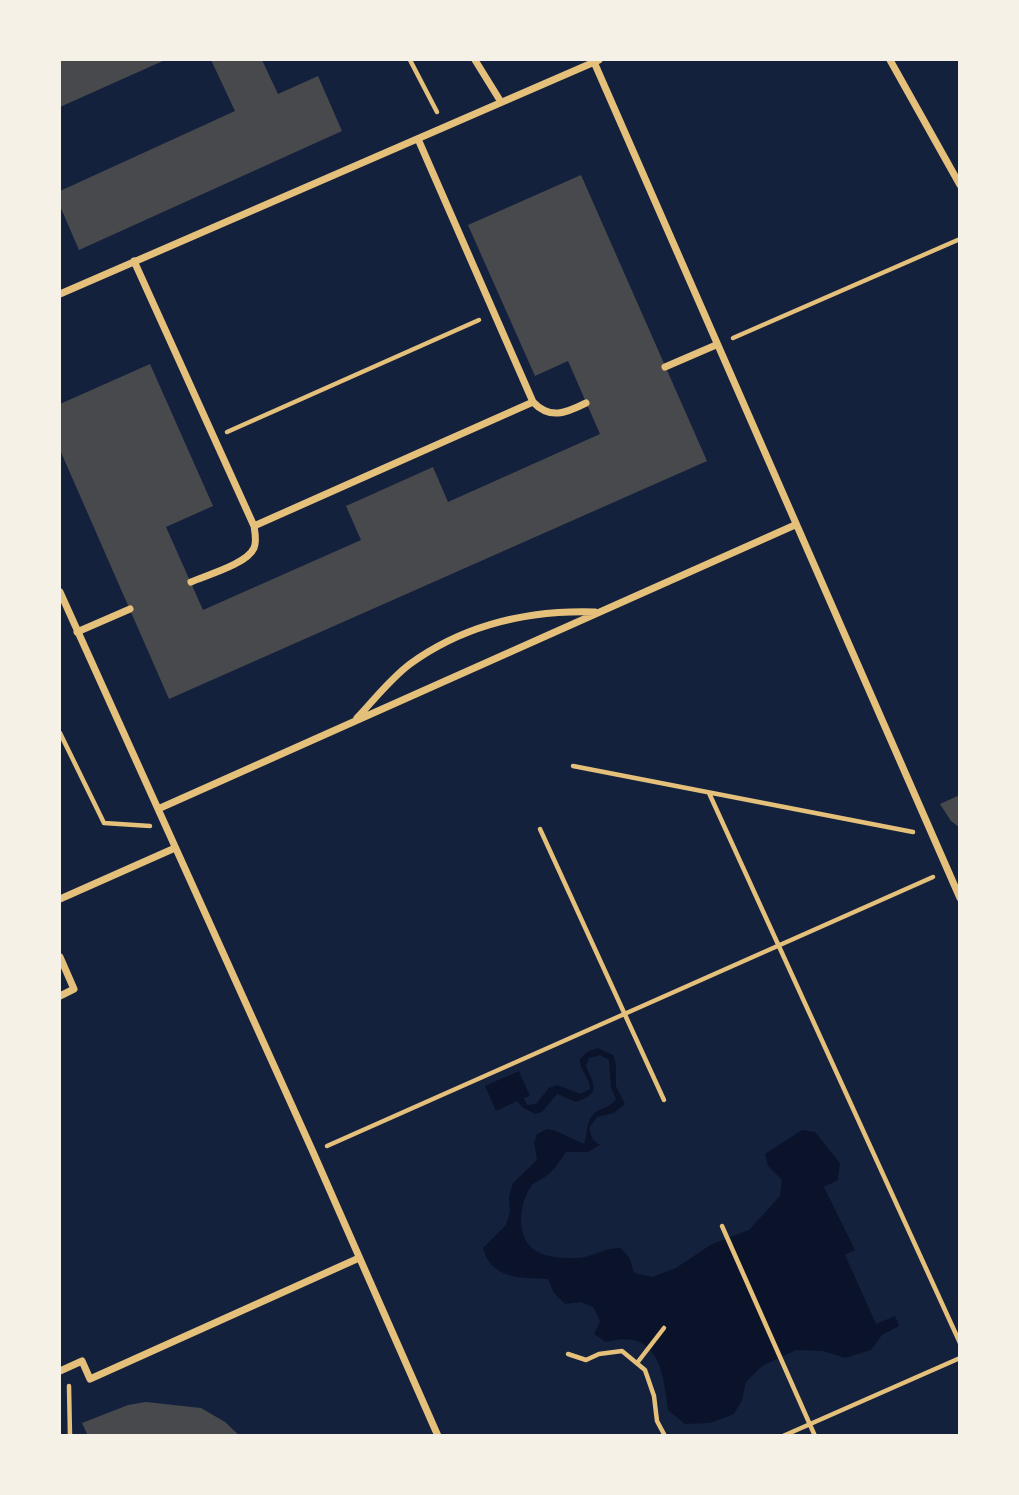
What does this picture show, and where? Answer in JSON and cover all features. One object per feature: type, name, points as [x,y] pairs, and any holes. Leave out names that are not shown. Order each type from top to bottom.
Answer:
[{"type":"street","points":[[475,60],[501,102]]},
{"type":"street","points":[[890,60],[960,186]]},
{"type":"street","points":[[60,294],[596,61],[716,345],[960,898]]},
{"type":"street","points":[[418,139],[533,402],[556,414],[565,413],[586,403]]},
{"type":"street","points":[[134,261],[254,526],[256,545],[250,554],[191,582]]},
{"type":"street","points":[[666,368],[716,345]]},
{"type":"street","points":[[254,526],[533,402]]},
{"type":"street","points":[[158,809],[795,525]]},
{"type":"street","points":[[60,592],[438,1436]]},
{"type":"street","points":[[77,632],[130,609]]},
{"type":"street","points":[[354,722],[410,664],[450,641],[493,623],[534,614],[599,612]]},
{"type":"street","points":[[60,899],[175,848]]},
{"type":"street","points":[[60,957],[74,989],[60,996]]},
{"type":"street","points":[[60,1371],[82,1361],[90,1379],[359,1258]]},
{"type":"path","points":[[410,60],[444,127]]},
{"type":"path","points":[[716,345],[960,239]]},
{"type":"path","points":[[214,438],[494,314]]},
{"type":"path","points":[[60,733],[104,822],[166,828]]},
{"type":"path","points":[[573,766],[932,835]]},
{"type":"path","points":[[709,793],[960,1343]]},
{"type":"path","points":[[540,829],[664,1100]]},
{"type":"path","points":[[313,1152],[947,870]]},
{"type":"path","points":[[722,1226],[815,1436]]},
{"type":"path","points":[[638,1363],[664,1328]]},
{"type":"path","points":[[568,1353],[586,1360],[599,1354],[622,1351],[638,1363],[645,1370],[654,1396],[657,1421],[665,1436]]},
{"type":"path","points":[[783,1436],[960,1357]]},
{"type":"path","points":[[69,1367],[71,1436]]},
{"type":"water","points":[[598,1048],[613,1055],[616,1086],[625,1104],[614,1113],[597,1117],[589,1128],[593,1140],[600,1145],[588,1152],[566,1152],[551,1172],[532,1185],[524,1202],[521,1221],[525,1239],[531,1247],[547,1255],[570,1258],[581,1258],[621,1248],[630,1259],[634,1273],[652,1277],[676,1268],[712,1244],[749,1230],[780,1196],[782,1180],[768,1166],[765,1154],[802,1130],[815,1132],[840,1163],[838,1180],[824,1187],[855,1250],[845,1255],[876,1324],[895,1316],[899,1326],[882,1335],[871,1350],[845,1358],[823,1351],[796,1350],[762,1366],[746,1382],[742,1400],[734,1414],[710,1423],[685,1424],[668,1410],[660,1367],[647,1347],[636,1341],[623,1339],[606,1342],[594,1334],[600,1321],[593,1307],[581,1302],[565,1304],[554,1293],[548,1279],[508,1275],[492,1266],[483,1248],[506,1225],[513,1183],[537,1160],[534,1143],[537,1134],[547,1129],[584,1144],[592,1116],[616,1099],[611,1088],[609,1060],[600,1055],[589,1058],[586,1066],[594,1087],[590,1095],[576,1102],[557,1094],[542,1112],[535,1114],[517,1101],[496,1111],[485,1086],[519,1071],[530,1096],[524,1098],[527,1105],[536,1104],[549,1088],[557,1085],[581,1094],[590,1089],[580,1059],[587,1052]]},
{"type":"building","points":[[60,60],[165,60],[60,107]]},
{"type":"building","points":[[211,60],[262,60],[278,94],[318,76],[342,131],[79,250],[60,206],[60,191],[235,111]]},
{"type":"building","points":[[581,175],[707,461],[169,699],[60,450],[60,404],[150,364],[213,506],[166,527],[203,610],[361,540],[346,506],[433,467],[448,502],[600,434],[568,361],[535,376],[468,225]]},
{"type":"building","points":[[960,795],[960,828],[951,821],[940,804]]},
{"type":"building","points":[[146,1402],[201,1408],[225,1422],[240,1436],[88,1436],[82,1423],[128,1405]]}]
